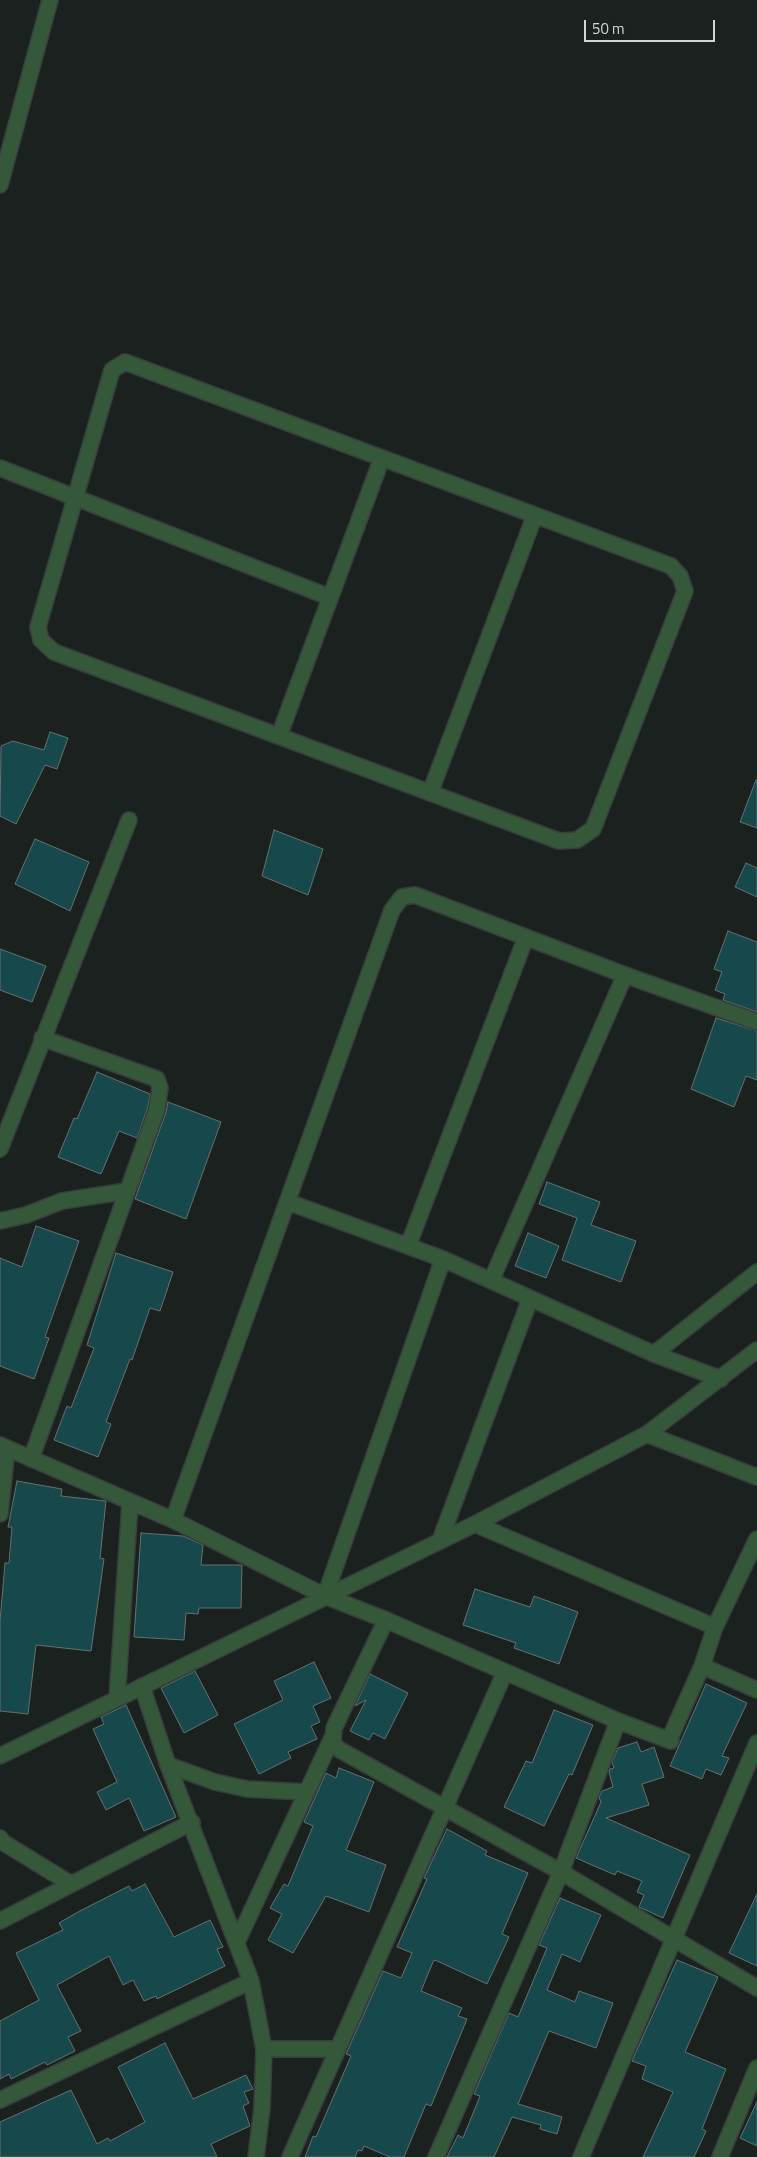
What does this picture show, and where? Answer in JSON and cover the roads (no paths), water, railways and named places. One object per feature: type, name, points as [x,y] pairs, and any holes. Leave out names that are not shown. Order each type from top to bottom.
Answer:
[{"type":"street","points":[[0,185],[6,136],[50,0]]},
{"type":"street","points":[[125,362],[382,458],[671,566],[680,576],[685,591],[593,829],[578,840],[559,841],[430,793],[54,652],[41,640],[38,627],[112,370],[125,362]]},
{"type":"street","points":[[279,736],[382,458]]},
{"type":"street","points":[[0,468],[329,597]]},
{"type":"street","points":[[430,793],[535,515]]},
{"type":"street","points":[[0,1149],[129,820]]},
{"type":"street","points":[[173,1520],[392,910],[402,897],[415,895],[625,975],[757,1022]]},
{"type":"street","points":[[408,1246],[526,937]]},
{"type":"street","points":[[491,1281],[625,975]]},
{"type":"street","points":[[31,1459],[157,1109],[160,1088],[156,1079],[42,1038]]},
{"type":"street","points":[[0,1221],[62,1201],[128,1191]]},
{"type":"street","points":[[288,1202],[444,1259],[654,1354],[721,1379]]},
{"type":"street","points":[[324,1596],[444,1259]]},
{"type":"street","points":[[654,1354],[757,1272]]},
{"type":"street","points":[[442,1538],[530,1299]]},
{"type":"street","points":[[0,1756],[442,1538],[475,1524],[648,1434],[757,1350]]},
{"type":"street","points":[[648,1434],[757,1477]]},
{"type":"street","points":[[0,1514],[4,1447],[173,1520],[324,1596],[386,1620],[618,1721],[670,1741],[702,1666],[716,1627],[757,1540]]},
{"type":"street","points":[[117,1698],[130,1502]]},
{"type":"street","points":[[475,1524],[716,1627]]},
{"type":"street","points":[[237,1942],[386,1620]]},
{"type":"street","points":[[702,1666],[757,1690]]},
{"type":"street","points":[[290,2157],[444,1807],[506,1672]]},
{"type":"street","points":[[142,1686],[168,1765],[192,1822],[251,1981],[264,2049],[262,2108],[253,2155]]},
{"type":"street","points":[[436,2157],[561,1872],[618,1721]]},
{"type":"street","points":[[332,1738],[333,1744],[340,1750],[561,1872],[757,1988]]},
{"type":"street","points":[[581,2157],[757,1743]]},
{"type":"street","points":[[168,1765],[215,1782],[247,1789],[306,1792]]},
{"type":"street","points":[[0,1921],[192,1822]]},
{"type":"street","points":[[0,1838],[4,1843],[71,1884]]},
{"type":"street","points":[[0,2100],[251,1981]]},
{"type":"street","points":[[264,2049],[338,2049]]},
{"type":"street","points":[[720,2157],[757,2068]]}]
